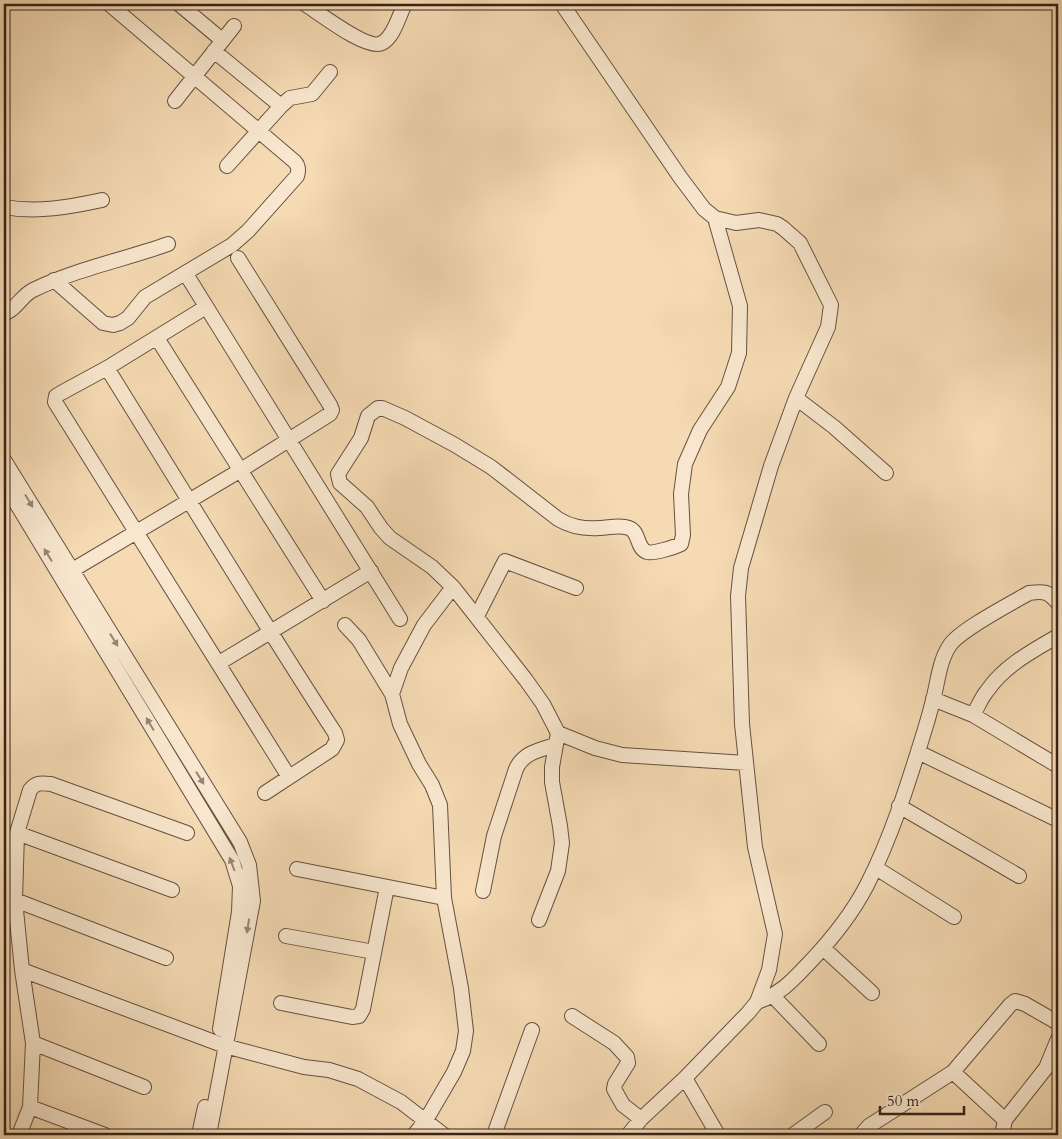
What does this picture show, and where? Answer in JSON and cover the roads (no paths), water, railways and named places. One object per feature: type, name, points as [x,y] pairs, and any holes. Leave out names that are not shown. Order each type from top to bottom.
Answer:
[{"type":"street","points":[[54,280],[103,323],[114,325],[128,318],[145,297],[186,274],[236,242],[297,176],[299,168],[297,164],[109,4]]},
{"type":"street","points":[[179,4],[218,46],[281,106]]},
{"type":"street","points":[[305,4],[354,37],[373,46],[382,43],[390,36],[404,4]]},
{"type":"street","points":[[562,4],[680,177],[704,209],[715,218],[736,223],[759,220],[777,224],[783,228],[800,243],[831,305],[828,327],[796,398],[771,466],[741,568],[738,596],[742,724],[755,847],[775,934],[770,970],[756,1002],[748,1013],[684,1078],[640,1119],[628,1135]]},
{"type":"street","points":[[175,101],[234,26]]},
{"type":"street","points":[[227,166],[281,106],[290,98],[312,94],[330,72]]},
{"type":"street","points":[[4,207],[36,209],[68,207],[102,200]]},
{"type":"street","points":[[539,920],[558,871],[562,843],[552,782],[556,739],[543,704],[453,587],[432,567],[390,538],[367,507],[338,480],[338,474],[361,438],[368,416],[378,408],[382,408],[455,445],[491,467],[568,525],[577,528],[617,526],[630,528],[634,531],[641,547],[646,552],[679,545],[683,540],[681,494],[684,464],[700,430],[728,387],[739,353],[740,306],[715,218]]},
{"type":"street","points":[[4,313],[10,311],[31,290],[54,280],[168,244]]},
{"type":"street","points":[[66,573],[241,470],[330,414],[332,410],[330,405],[238,258]]},
{"type":"street","points":[[186,274],[400,619]]},
{"type":"street","points":[[206,307],[107,368],[56,396],[55,402],[289,777]]},
{"type":"street","points":[[157,338],[322,601]]},
{"type":"street","points":[[107,368],[190,500],[270,633],[335,733],[337,740],[332,749],[265,793]]},
{"type":"street","points":[[796,398],[834,427],[886,473]]},
{"type":"street","points":[[4,460],[66,573]]},
{"type":"street","points":[[4,483],[66,573],[240,842],[249,865],[253,901],[199,1135]]},
{"type":"street","points":[[477,616],[505,561],[576,588]]},
{"type":"street","points":[[219,664],[371,571]]},
{"type":"street","points":[[392,694],[401,668],[424,625],[453,587]]},
{"type":"street","points":[[756,1002],[773,996],[789,984],[823,948],[866,887],[883,852],[918,752],[945,654],[950,644],[962,633],[1029,593],[1041,591],[1051,595],[1058,603]]},
{"type":"street","points":[[345,625],[359,640],[392,694],[400,724],[432,785],[440,805],[444,898],[461,988],[466,1031],[463,1051],[454,1072],[426,1120],[414,1135]]},
{"type":"street","points":[[973,715],[987,690],[1010,666],[1029,652],[1058,636]]},
{"type":"street","points":[[933,699],[973,715],[1058,766]]},
{"type":"street","points":[[483,891],[494,836],[519,761],[556,739],[622,755],[746,763]]},
{"type":"street","points":[[918,752],[1058,820]]},
{"type":"street","points":[[19,1135],[30,1107],[33,1043],[22,970],[15,900],[17,833],[30,790],[34,785],[41,783],[51,784],[187,833]]},
{"type":"street","points":[[899,806],[1019,876]]},
{"type":"street","points":[[17,833],[172,890]]},
{"type":"street","points":[[876,868],[954,917]]},
{"type":"street","points":[[297,869],[444,898]]},
{"type":"street","points":[[281,1002],[352,1017],[359,1016],[363,1009],[387,887]]},
{"type":"street","points":[[15,900],[166,958]]},
{"type":"street","points":[[286,936],[374,952]]},
{"type":"street","points":[[823,948],[872,993]]},
{"type":"street","points":[[22,970],[221,1044],[304,1067],[328,1070],[358,1079],[401,1102],[444,1135]]},
{"type":"street","points":[[773,996],[819,1044]]},
{"type":"street","points":[[861,1135],[869,1126],[953,1072],[1015,1001],[1025,1004],[1058,1023]]},
{"type":"street","points":[[572,1016],[614,1043],[627,1057],[628,1063],[614,1089],[623,1105],[640,1119]]},
{"type":"street","points":[[494,1135],[532,1030]]},
{"type":"street","points":[[1002,1135],[1005,1120],[1046,1068],[1058,1039]]},
{"type":"street","points":[[33,1043],[144,1087]]},
{"type":"street","points":[[209,1135],[221,1044]]},
{"type":"street","points":[[953,1072],[1005,1120]]},
{"type":"street","points":[[684,1078],[718,1135]]},
{"type":"street","points":[[30,1107],[105,1135]]},
{"type":"street","points":[[793,1135],[825,1112]]}]
